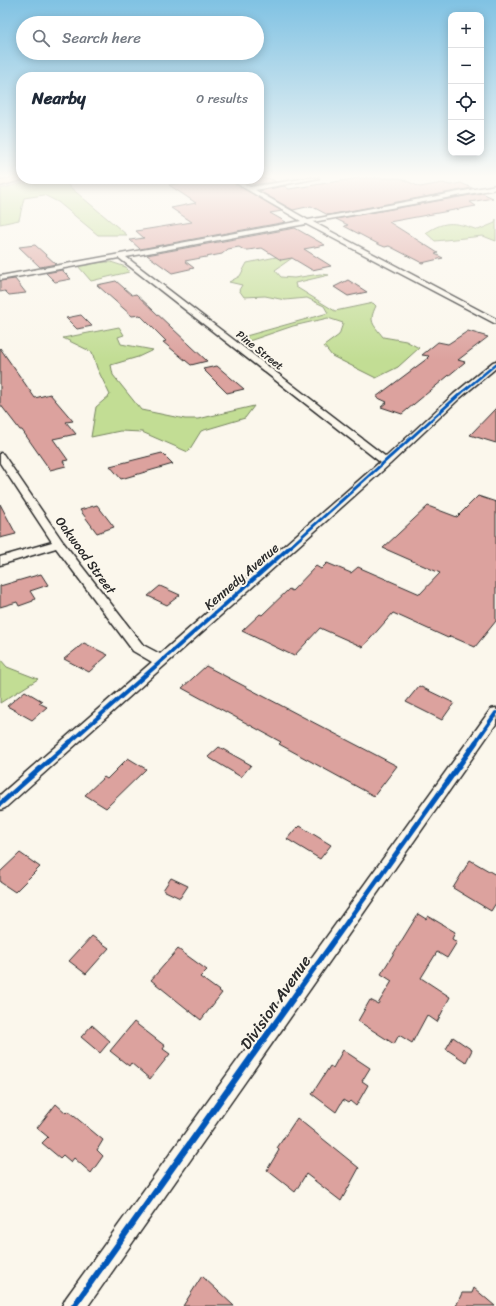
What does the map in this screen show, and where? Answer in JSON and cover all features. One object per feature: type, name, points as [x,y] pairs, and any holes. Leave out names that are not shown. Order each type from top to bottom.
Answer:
[{"type":"street","points":[[0,278],[214,239]]},
{"type":"street","points":[[340,239],[496,322]]},
{"type":"street","name":"Pine Street","points":[[120,256],[386,462]]},
{"type":"street","name":"Kennedy Avenue","points":[[0,804],[160,660],[386,462],[457,396],[496,364]]},
{"type":"street","name":"Oakwood Street","points":[[0,456],[59,544],[138,648],[160,660]]},
{"type":"street","points":[[0,561],[59,544]]},
{"type":"street","name":"Division Avenue","points":[[74,1306],[496,713]]},
{"type":"green space","points":[[433,239],[455,239],[435,241]]},
{"type":"green space","points":[[281,256],[292,258],[275,270],[281,277],[294,278],[320,274],[329,275],[295,283],[296,287],[335,311],[373,303],[376,306],[372,316],[373,323],[383,337],[406,341],[419,348],[398,367],[376,378],[332,356],[324,346],[339,335],[343,323],[328,318],[293,326],[249,341],[246,336],[328,313],[324,306],[307,298],[285,300],[265,296],[244,297],[239,290],[242,285],[229,282],[240,276],[247,263]]},
{"type":"green space","points":[[111,262],[126,267],[129,272],[91,281],[78,266]]},
{"type":"green space","points":[[119,327],[124,335],[118,337],[121,344],[153,350],[138,357],[111,365],[113,375],[141,410],[185,419],[198,419],[254,406],[245,418],[201,431],[188,452],[142,432],[120,431],[91,437],[96,407],[110,395],[97,368],[92,352],[63,338]]},
{"type":"green space","points":[[0,659],[7,667],[38,679],[0,703]]},
{"type":"building","points":[[137,239],[194,239],[140,249],[130,240]]},
{"type":"building","points":[[235,239],[314,239],[325,245],[304,249],[331,266],[312,270],[292,258],[281,260],[262,248],[244,250],[239,247],[228,249],[222,254],[185,261],[194,268],[172,273],[147,255]]},
{"type":"building","points":[[369,239],[416,239],[438,253],[435,254],[443,258],[422,263],[389,246],[385,247]]},
{"type":"building","points":[[35,245],[56,264],[40,267],[19,247]]},
{"type":"building","points":[[62,270],[71,279],[55,282],[46,273]]},
{"type":"building","points":[[15,279],[26,293],[9,295],[5,291],[0,292],[0,281]]},
{"type":"building","points":[[348,280],[367,292],[348,296],[334,287]]},
{"type":"building","points":[[116,281],[132,295],[136,294],[207,361],[191,365],[163,342],[166,341],[140,315],[132,316],[97,285]]},
{"type":"building","points":[[81,315],[92,326],[77,329],[66,318]]},
{"type":"building","points":[[468,331],[488,337],[458,360],[465,362],[402,414],[381,407],[387,402],[376,397],[429,356],[422,355],[438,342],[448,344]]},
{"type":"building","points":[[0,348],[35,398],[50,394],[73,421],[66,422],[76,434],[53,439],[68,460],[63,461],[66,466],[50,470],[22,430],[20,430],[0,404]]},
{"type":"building","points":[[217,366],[244,389],[227,393],[203,369]]},
{"type":"building","points":[[496,408],[496,443],[470,435]]},
{"type":"building","points":[[162,453],[173,464],[121,479],[110,466]]},
{"type":"building","points":[[478,496],[496,502],[496,621],[475,647],[450,636],[448,638],[393,613],[363,647],[320,628],[294,656],[242,631],[260,614],[262,615],[289,589],[292,591],[316,566],[321,569],[327,563],[351,573],[358,567],[420,594],[440,573],[383,548],[428,506],[457,517]]},
{"type":"building","points":[[0,504],[16,534],[0,538]]},
{"type":"building","points":[[97,505],[114,527],[97,533],[80,510]]},
{"type":"building","points":[[41,574],[48,585],[30,591],[35,599],[33,601],[19,606],[17,602],[0,607],[0,586]]},
{"type":"building","points":[[160,586],[180,595],[167,605],[148,596]]},
{"type":"building","points":[[84,643],[108,655],[89,672],[64,659]]},
{"type":"building","points":[[206,666],[397,766],[374,796],[279,744],[281,742],[182,688]]},
{"type":"building","points":[[419,686],[454,703],[442,720],[406,702]]},
{"type":"building","points":[[25,691],[42,701],[39,703],[47,707],[32,720],[7,706]]},
{"type":"building","points":[[219,747],[251,765],[241,777],[208,757]]},
{"type":"building","points":[[128,758],[146,769],[106,808],[85,795],[104,777],[107,779]]},
{"type":"building","points":[[300,826],[331,845],[320,859],[287,839],[297,827],[298,828]]},
{"type":"building","points":[[20,853],[40,867],[15,892],[0,882],[0,872]]},
{"type":"building","points":[[470,860],[496,875],[496,903],[491,911],[453,888]]},
{"type":"building","points":[[171,878],[188,886],[180,898],[163,890]]},
{"type":"building","points":[[418,914],[426,919],[428,916],[455,932],[452,939],[457,942],[447,958],[437,952],[421,978],[450,997],[437,1022],[427,1015],[412,1043],[399,1035],[394,1044],[358,1021],[370,1000],[378,1004],[392,981],[381,974]]},
{"type":"building","points":[[92,936],[109,948],[86,974],[69,961]]},
{"type":"building","points":[[178,949],[207,970],[200,977],[222,993],[201,1020],[151,980]]},
{"type":"building","points":[[134,1022],[165,1046],[163,1049],[170,1054],[150,1079],[131,1063],[129,1066],[110,1051]]},
{"type":"building","points":[[92,1025],[110,1041],[100,1053],[81,1037]]},
{"type":"building","points":[[453,1037],[472,1050],[466,1062],[446,1049]]},
{"type":"building","points":[[343,1050],[370,1068],[362,1081],[368,1085],[356,1106],[350,1101],[348,1103],[343,1100],[336,1112],[312,1094],[330,1066],[333,1068]]},
{"type":"building","points":[[56,1104],[66,1113],[68,1111],[103,1140],[97,1150],[103,1156],[91,1173],[74,1158],[71,1162],[63,1155],[60,1158],[42,1143],[48,1137],[37,1128]]},
{"type":"building","points":[[297,1118],[359,1168],[341,1201],[306,1174],[295,1192],[267,1170],[279,1150],[277,1148]]},
{"type":"building","points":[[202,1276],[234,1306],[183,1306]]},
{"type":"building","points":[[474,1288],[495,1306],[456,1306],[462,1293],[472,1293]]},
{"type":"cycle path","points":[[0,804],[386,462],[457,396],[496,364]]},
{"type":"cycle path","points":[[74,1306],[496,713]]}]
